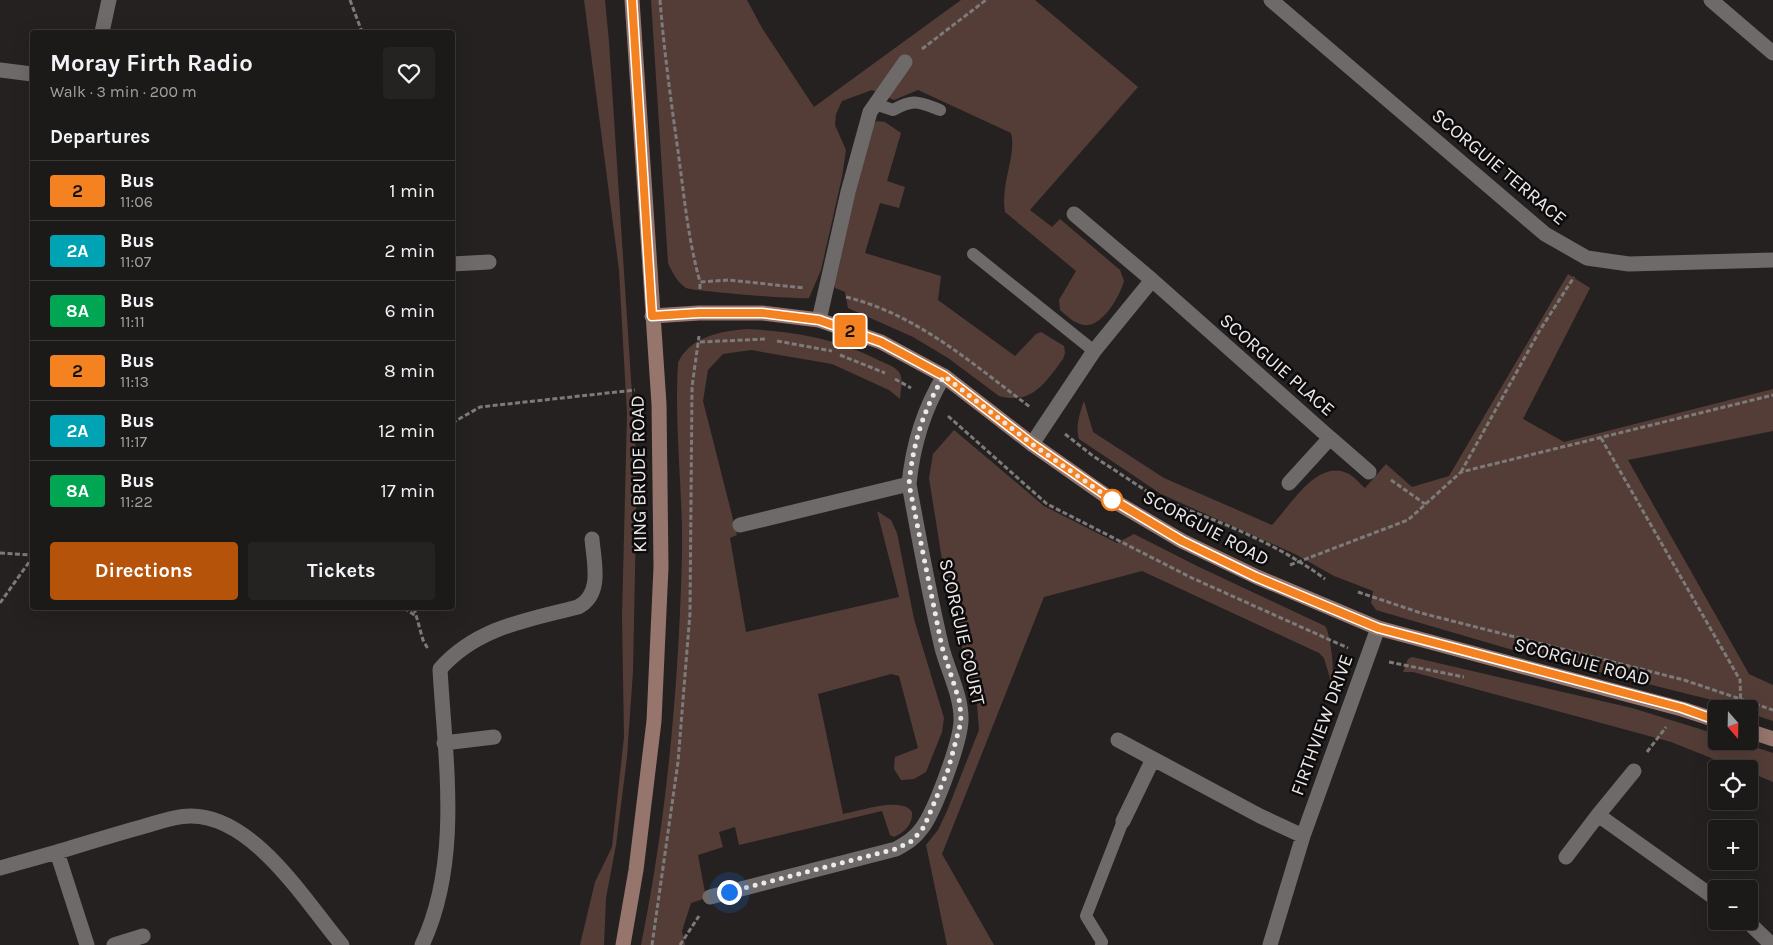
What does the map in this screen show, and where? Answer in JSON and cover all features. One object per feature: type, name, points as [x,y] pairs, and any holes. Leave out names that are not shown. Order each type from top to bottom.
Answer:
[{"type":"street","points":[[102,30],[109,0]]},
{"type":"street","name":"KING BRUDE ROAD","points":[[623,945],[646,796],[654,721],[658,646],[661,488],[659,404],[632,0]]},
{"type":"street","name":"SCORGUIE TERRACE","points":[[1271,0],[1545,234],[1587,258],[1630,264],[1773,260]]},
{"type":"street","points":[[1711,0],[1773,53]]},
{"type":"street","points":[[819,320],[848,192],[870,112],[906,62]]},
{"type":"street","points":[[0,70],[30,74]]},
{"type":"street","name":"SCORGUIE PLACE","points":[[1074,214],[1152,280],[1330,438],[1288,483]]},
{"type":"street","points":[[455,264],[490,262]]},
{"type":"street","points":[[1032,444],[1094,351],[1152,280]]},
{"type":"street","name":"SCORGUIE ROAD","points":[[652,316],[699,313],[762,313],[819,320],[881,342],[944,376],[1032,444],[1126,508],[1182,541],[1256,577],[1378,628],[1682,708],[1708,717]]},
{"type":"street","name":"SCORGUIE COURT","points":[[710,897],[896,849],[912,841],[924,827],[948,770],[961,722],[960,703],[942,647],[909,484],[911,457],[918,431],[930,400],[944,376]]},
{"type":"street","points":[[1330,438],[1369,472]]},
{"type":"street","points":[[740,525],[909,484]]},
{"type":"street","points":[[422,945],[432,921],[444,860],[448,819],[440,669],[453,654],[500,627],[578,607],[587,602],[592,594],[596,580],[592,539]]},
{"type":"street","name":"FIRTHVIEW DRIVE","points":[[1273,944],[1303,836],[1378,628]]},
{"type":"street","points":[[1758,733],[1773,739]]},
{"type":"street","points":[[444,743],[494,737]]},
{"type":"street","points":[[1118,740],[1303,836]]},
{"type":"street","points":[[1123,822],[1153,759]]},
{"type":"street","points":[[1566,857],[1634,771]]},
{"type":"street","points":[[1598,815],[1708,893]]},
{"type":"street","points":[[0,868],[162,821],[188,816],[211,817],[233,827],[255,843],[342,945]]},
{"type":"street","points":[[57,852],[87,945]]},
{"type":"street","points":[[1756,930],[1772,945]]},
{"type":"street","points":[[114,945],[143,936]]},
{"type":"lane","points":[[875,104],[893,110],[904,104],[916,101],[940,110]]},
{"type":"lane","points":[[973,254],[1094,351]]},
{"type":"lane","points":[[1101,945],[1102,942],[1086,916],[1123,822]]},
{"type":"path","points":[[350,0],[361,30]]},
{"type":"path","points":[[660,0],[664,54],[684,201],[692,253],[700,282],[699,313]]},
{"type":"path","points":[[906,62],[986,0]]},
{"type":"path","points":[[1256,577],[1408,520],[1461,472],[1540,330],[1587,258]]},
{"type":"path","points":[[700,282],[746,281],[780,284],[857,299],[900,317],[947,345],[1093,456],[1161,500],[1217,520],[1301,561],[1330,583]]},
{"type":"path","points":[[455,421],[480,407],[638,390],[639,398]]},
{"type":"path","points":[[1461,472],[1773,395]]},
{"type":"path","points":[[1601,438],[1740,680],[1741,699]]},
{"type":"path","points":[[0,553],[30,556]]},
{"type":"path","points":[[0,603],[30,559]]},
{"type":"path","points":[[1348,589],[1421,613],[1640,668],[1773,710]]},
{"type":"path","points":[[407,610],[416,616]]},
{"type":"path","points":[[414,610],[423,640],[440,669]]},
{"type":"path","points":[[1634,771],[1666,727]]},
{"type":"path","points":[[680,945],[710,897]]},
{"type":"shaded area","points":[[584,0],[605,0],[637,471],[633,671],[627,757],[616,845],[606,898],[604,945],[580,945],[595,882],[612,847],[624,737],[622,617],[627,414],[619,270]]},
{"type":"shaded area","points":[[651,0],[747,0],[762,28],[814,107],[961,0],[1035,0],[1138,87],[1030,210],[1052,227],[1060,219],[1120,270],[1124,281],[1119,295],[1104,316],[1091,325],[1077,323],[1060,310],[1059,300],[1076,271],[1005,212],[1005,191],[1012,151],[1011,133],[918,90],[894,100],[872,90],[842,101],[836,114],[835,125],[846,150],[842,177],[821,270],[809,298],[747,295],[686,288],[677,280],[668,263]]},
{"type":"shaded area","points":[[877,121],[885,122],[901,133],[887,181],[905,187],[899,208],[880,203],[865,253],[941,276],[938,300],[1015,356],[1036,334],[1041,332],[1064,346],[1065,353],[1063,359],[1044,384],[1029,395],[1010,398],[999,396],[948,358],[913,337],[848,308],[845,292],[835,288],[833,283],[871,126]]},
{"type":"shaded area","points":[[1568,274],[1590,288],[1523,419],[1564,442],[1773,389],[1773,431],[1628,460],[1749,674],[1773,685],[1773,721],[1758,716],[1758,700],[1712,700],[1523,653],[1376,610],[1371,603],[1373,591],[1334,576],[1295,554],[1161,494],[1079,439],[1078,424],[1084,401],[1093,432],[1164,478],[1272,525],[1305,487],[1315,478],[1325,473],[1336,470],[1347,473],[1365,488],[1386,464],[1412,487],[1449,476]]},
{"type":"shaded area","points":[[747,329],[798,334],[848,347],[893,367],[901,376],[902,383],[900,399],[889,390],[832,364],[751,350],[723,354],[708,370],[703,401],[737,535],[730,538],[746,632],[899,597],[877,511],[891,520],[897,533],[914,619],[944,718],[942,732],[926,772],[914,779],[901,780],[894,769],[895,757],[918,748],[899,676],[891,674],[818,694],[843,814],[880,806],[899,805],[907,807],[912,812],[911,820],[907,827],[902,833],[894,837],[890,835],[882,811],[739,845],[735,827],[719,832],[723,847],[698,855],[706,898],[691,903],[682,931],[685,945],[641,945],[665,799],[675,701],[682,553],[677,410],[678,363],[683,354],[698,341],[717,334]]},
{"type":"shaded area","points":[[954,430],[1044,506],[1117,543],[1134,534],[1325,626],[1331,646],[1333,664],[1332,685],[1324,658],[1319,653],[1142,571],[1044,597],[942,854],[994,945],[947,945],[926,845],[938,830],[947,811],[979,730],[977,704],[947,591],[929,478],[933,454]]},
{"type":"shaded area","points":[[1412,657],[1632,708],[1708,732],[1708,750],[1758,750],[1758,748],[1773,753],[1773,782],[1758,776],[1758,760],[1716,760],[1671,742],[1413,672],[1403,672],[1408,659]]},
{"type":"bus line","name":"2","points":[[632,0],[652,316],[699,313],[762,313],[819,320],[881,342],[944,376],[1032,444],[1110,498],[1182,541],[1256,577],[1378,628],[1682,708],[1708,717]]},
{"type":"route","points":[[729,892],[896,849],[912,841],[924,827],[941,787],[948,770],[961,722],[960,703],[942,647],[909,484],[911,457],[918,431],[930,400],[944,376],[1032,444],[1112,500]]}]
